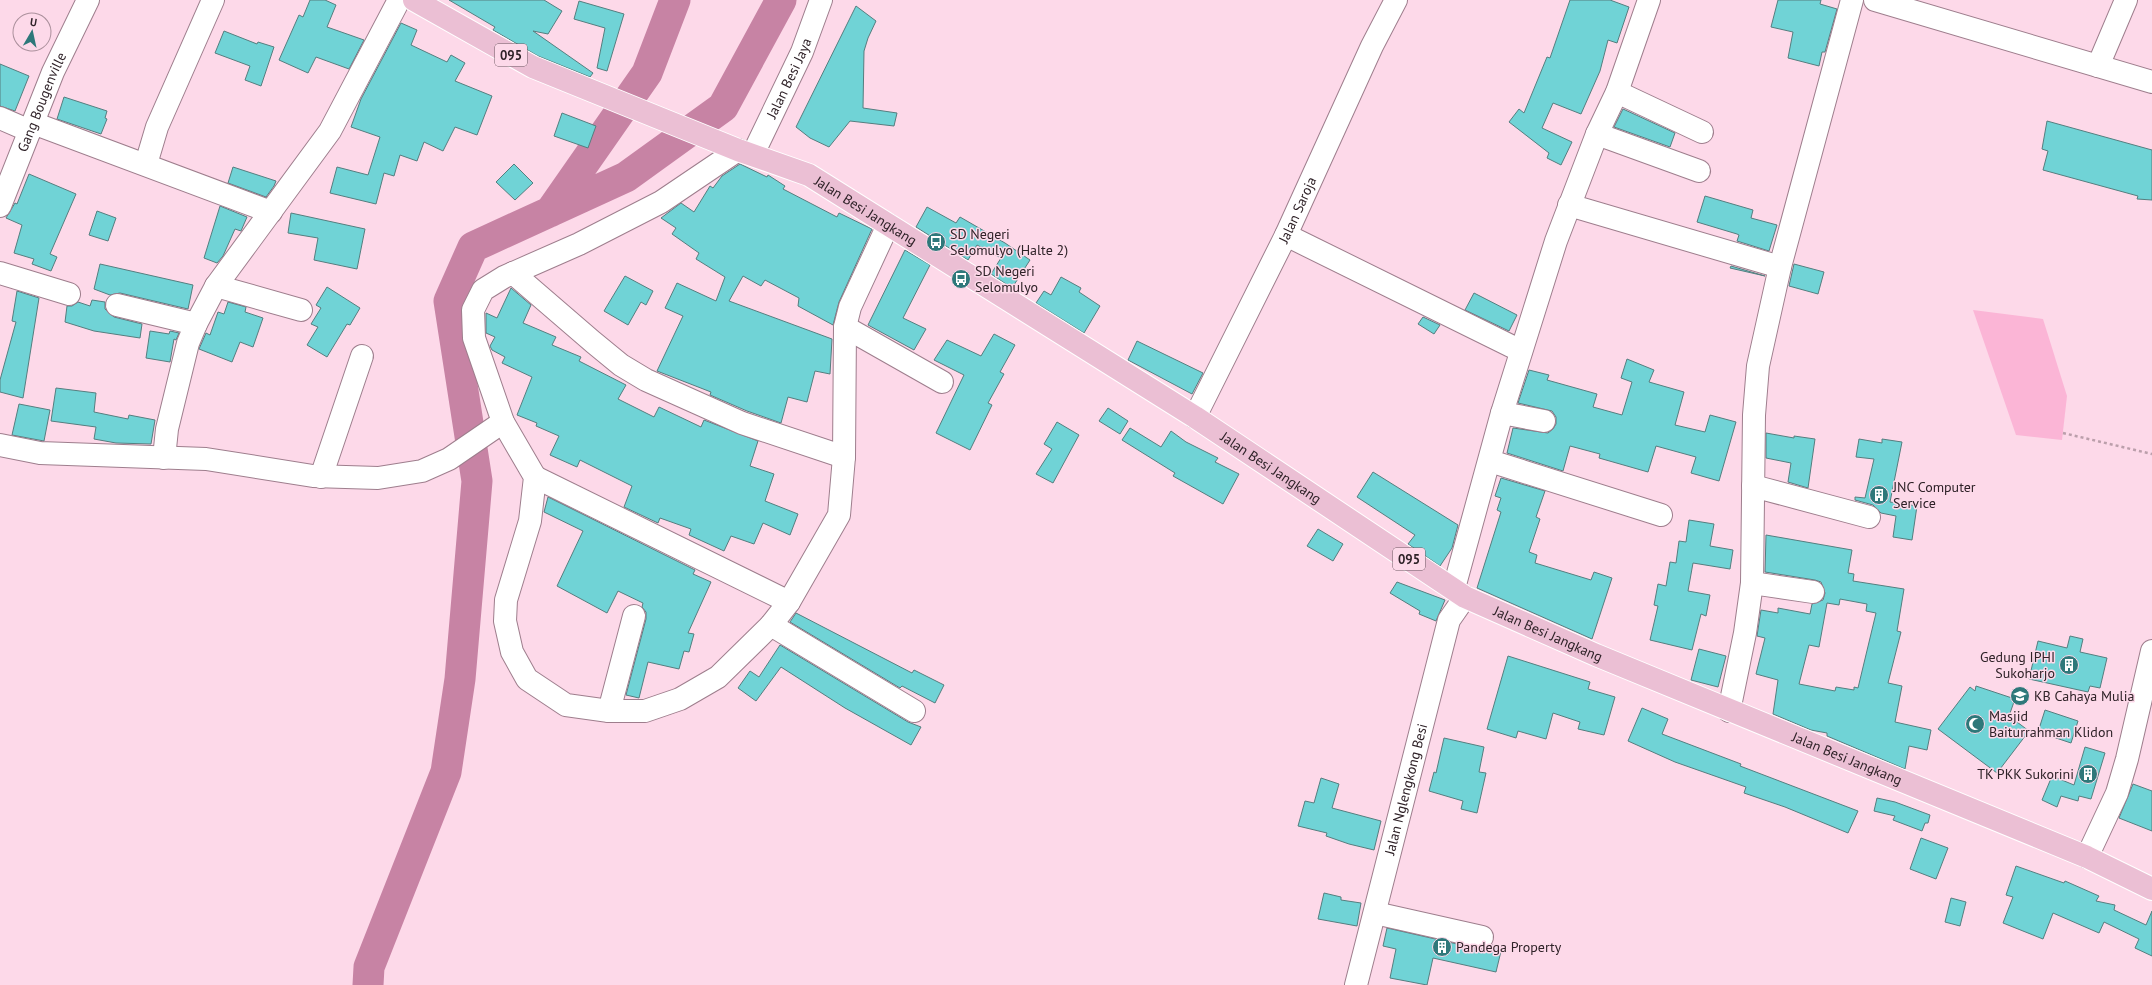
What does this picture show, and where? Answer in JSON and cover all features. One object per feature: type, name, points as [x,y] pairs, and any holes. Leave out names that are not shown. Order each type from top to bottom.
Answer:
[{"type":"main road","name":"Jalan Besi Jangkang","points":[[414,0],[533,67],[712,139],[809,175],[1195,417],[1460,593],[1596,655],[2087,857],[2152,889]]},
{"type":"street","name":"Gang Bougenville","points":[[0,206],[53,72],[88,0]]},
{"type":"street","points":[[146,164],[157,127],[213,0]]},
{"type":"street","points":[[164,458],[168,429],[188,343],[196,324],[216,286],[330,131],[399,0]]},
{"type":"street","name":"Jalan Besi Jaya","points":[[746,152],[802,52],[821,0]]},
{"type":"street","name":"Jalan Saroja","points":[[1195,417],[1286,235],[1372,46],[1396,0]]},
{"type":"street","name":"Jalan Nglengkong Besi","points":[[1356,985],[1449,620],[1460,593],[1502,413],[1569,205],[1597,134],[1617,92],[1649,0]]},
{"type":"street","points":[[1729,711],[1745,633],[1752,582],[1754,415],[1758,366],[1780,267],[1852,0]]},
{"type":"street","points":[[1875,0],[1897,3],[2152,82]]},
{"type":"street","points":[[2098,66],[2126,0]]},
{"type":"street","points":[[1617,92],[1702,132]]},
{"type":"street","points":[[0,118],[146,164],[271,212]]},
{"type":"street","points":[[1597,134],[1699,171]]},
{"type":"street","points":[[746,152],[662,202],[579,244],[513,273],[483,290],[473,310],[474,338],[503,422],[534,477],[789,602]]},
{"type":"street","points":[[1569,205],[1780,267]]},
{"type":"street","points":[[534,477],[530,521],[506,600],[505,620],[512,652],[527,680],[537,688],[566,705],[609,711],[645,711],[680,699],[700,689],[718,677],[771,625],[789,602],[839,515],[844,457],[845,328],[850,307],[888,225]]},
{"type":"street","points":[[1286,235],[1521,351]]},
{"type":"street","points":[[0,273],[69,294]]},
{"type":"street","points":[[513,273],[621,365],[646,380],[742,423],[844,457]]},
{"type":"street","points":[[216,286],[301,310]]},
{"type":"street","points":[[117,305],[196,324]]},
{"type":"street","points":[[845,328],[942,382]]},
{"type":"street","points":[[321,477],[362,356]]},
{"type":"street","points":[[1502,413],[1544,421]]},
{"type":"street","points":[[0,445],[40,453],[206,459],[321,477],[378,478],[422,471],[449,459],[503,422]]},
{"type":"street","points":[[1490,461],[1661,515]]},
{"type":"street","points":[[1753,486],[1869,517]]},
{"type":"street","points":[[1752,582],[1813,592]]},
{"type":"street","points":[[609,711],[634,616]]},
{"type":"street","points":[[771,625],[914,711]]},
{"type":"street","points":[[2087,857],[2117,793],[2152,652]]},
{"type":"street","points":[[1374,913],[1482,937]]},
{"type":"path","points":[[2063,433],[2152,454]]},
{"type":"shaded area","points":[[1973,310],[2043,319],[2067,396],[2062,440],[2016,435]]},
{"type":"building","points":[[310,0],[325,0],[336,5],[327,27],[364,40],[349,69],[316,57],[308,73],[279,60],[299,15],[303,17]]},
{"type":"building","points":[[449,0],[544,0],[562,11],[548,34],[533,31],[593,73],[590,77],[538,56],[493,30],[495,27]]},
{"type":"building","points":[[1570,0],[1610,0],[1629,7],[1617,43],[1608,40],[1600,71],[1581,114],[1553,103],[1542,128],[1572,142],[1561,165],[1547,158],[1549,153],[1509,122],[1519,109],[1524,113],[1547,57],[1550,58]]},
{"type":"building","points":[[1778,0],[1821,0],[1820,4],[1837,9],[1825,52],[1822,52],[1819,66],[1788,58],[1793,32],[1771,27]]},
{"type":"building","points":[[579,1],[624,14],[607,71],[597,68],[605,28],[574,19]]},
{"type":"building","points":[[856,6],[876,21],[864,51],[863,108],[897,113],[894,126],[850,121],[829,147],[810,138],[796,127]]},
{"type":"building","points":[[401,23],[417,30],[411,45],[447,62],[451,55],[465,63],[455,81],[492,96],[477,135],[455,127],[443,151],[424,142],[417,161],[400,155],[394,176],[384,173],[376,204],[330,193],[337,167],[368,175],[380,137],[351,127],[361,99]]},
{"type":"building","points":[[224,31],[257,44],[258,42],[274,47],[261,86],[245,80],[250,66],[215,53]]},
{"type":"building","points":[[0,64],[29,76],[15,111],[0,106]]},
{"type":"building","points":[[64,97],[107,111],[105,118],[107,119],[101,134],[57,119]]},
{"type":"building","points":[[1623,109],[1675,133],[1670,147],[1614,127]]},
{"type":"building","points":[[562,113],[596,126],[588,148],[554,136]]},
{"type":"building","points":[[2047,121],[2152,150],[2152,200],[2137,199],[2138,196],[2043,170],[2048,151],[2042,149]]},
{"type":"building","points":[[514,164],[533,183],[515,200],[496,182]]},
{"type":"building","points":[[740,164],[767,177],[768,175],[785,186],[783,189],[837,217],[839,213],[872,229],[839,302],[833,325],[798,306],[799,298],[765,280],[761,286],[743,276],[729,301],[832,339],[830,374],[815,371],[807,402],[788,397],[781,423],[747,411],[710,395],[711,392],[657,371],[683,316],[665,308],[677,283],[716,301],[725,277],[696,259],[699,253],[672,234],[676,228],[661,218],[681,203],[694,212],[710,186],[713,188],[722,176]]},
{"type":"building","points":[[233,167],[276,181],[266,197],[228,183]]},
{"type":"building","points":[[29,174],[76,194],[50,254],[57,257],[51,271],[32,264],[34,259],[14,253],[22,225],[6,218],[15,203],[17,204]]},
{"type":"building","points":[[1705,196],[1753,210],[1751,218],[1777,225],[1769,251],[1737,241],[1739,235],[1737,234],[1697,222]]},
{"type":"building","points":[[220,206],[247,217],[241,231],[235,229],[223,256],[217,263],[204,258]]},
{"type":"building","points":[[927,207],[956,223],[960,217],[1005,243],[1030,260],[1012,288],[991,274],[1001,258],[977,245],[968,260],[916,227]]},
{"type":"building","points":[[97,211],[116,218],[108,241],[89,235]]},
{"type":"building","points":[[291,213],[365,229],[357,269],[314,260],[318,238],[288,233]]},
{"type":"building","points":[[905,250],[930,265],[903,318],[926,329],[914,350],[868,325]]},
{"type":"building","points":[[100,264],[193,285],[188,309],[120,293],[110,295],[94,289]]},
{"type":"building","points":[[1794,264],[1824,272],[1818,294],[1789,286]]},
{"type":"building","points":[[1731,266],[1765,276],[1730,268]]},
{"type":"building","points":[[625,276],[653,291],[646,305],[641,302],[628,325],[604,311]]},
{"type":"building","points":[[1061,277],[1081,288],[1079,292],[1100,306],[1084,333],[1036,303],[1044,291],[1051,295]]},
{"type":"building","points":[[327,287],[360,308],[350,325],[347,324],[327,357],[307,345],[318,327],[311,324],[321,308],[316,305]]},
{"type":"building","points":[[511,288],[531,305],[523,323],[556,337],[552,345],[581,357],[579,361],[626,385],[618,399],[654,417],[659,407],[701,427],[704,420],[758,441],[750,466],[774,474],[765,501],[798,514],[790,535],[763,523],[754,544],[731,536],[724,551],[689,535],[691,529],[660,518],[658,523],[624,507],[632,486],[580,460],[577,467],[550,455],[559,436],[536,426],[537,423],[517,415],[532,377],[502,363],[505,357],[492,350],[490,346],[495,337],[486,333],[486,313],[497,318]]},
{"type":"building","points":[[17,291],[39,298],[23,398],[0,392],[0,380],[16,322],[12,321]]},
{"type":"building","points":[[1474,293],[1517,315],[1509,331],[1465,310]]},
{"type":"building","points":[[92,300],[105,302],[105,309],[114,317],[142,324],[140,338],[94,331],[65,322],[67,306],[72,306],[78,302],[90,306]]},
{"type":"building","points":[[228,302],[246,307],[245,312],[263,318],[253,347],[240,342],[232,362],[199,349],[206,333],[210,335],[218,312],[224,314]]},
{"type":"building","points":[[1423,317],[1440,325],[1434,334],[1418,324]]},
{"type":"building","points":[[150,331],[169,334],[170,331],[179,333],[176,340],[174,339],[170,362],[146,358]]},
{"type":"building","points":[[994,334],[1015,345],[1000,372],[1004,374],[988,403],[992,405],[970,450],[936,433],[964,375],[934,360],[947,340],[981,356]]},
{"type":"building","points":[[1137,341],[1203,373],[1192,394],[1128,360]]},
{"type":"building","points":[[1627,359],[1654,370],[1649,382],[1684,392],[1675,425],[1705,432],[1710,415],[1736,422],[1719,481],[1691,473],[1696,457],[1656,446],[1648,472],[1599,458],[1600,454],[1570,446],[1563,471],[1507,453],[1513,428],[1548,433],[1556,424],[1556,417],[1552,411],[1518,403],[1529,370],[1549,375],[1547,380],[1597,394],[1593,407],[1622,415],[1632,382],[1621,378]]},
{"type":"building","points":[[56,388],[96,393],[94,412],[128,419],[129,415],[155,420],[151,444],[116,443],[94,439],[96,427],[51,421]]},
{"type":"building","points":[[19,404],[50,410],[44,441],[12,435]]},
{"type":"building","points":[[1108,408],[1128,421],[1120,434],[1099,421]]},
{"type":"building","points":[[1057,422],[1079,435],[1053,483],[1036,474],[1052,449],[1044,444]]},
{"type":"building","points":[[1130,428],[1161,447],[1171,431],[1186,442],[1218,458],[1215,462],[1239,474],[1223,504],[1173,476],[1175,473],[1122,440]]},
{"type":"building","points":[[1766,433],[1794,438],[1794,436],[1815,439],[1808,488],[1788,482],[1791,463],[1766,458]]},
{"type":"building","points":[[1859,439],[1882,443],[1882,439],[1902,442],[1890,502],[1917,506],[1912,540],[1893,537],[1896,516],[1881,513],[1873,505],[1855,500],[1855,497],[1865,498],[1874,459],[1856,457]]},
{"type":"building","points":[[1373,472],[1458,525],[1452,548],[1440,566],[1408,544],[1415,535],[1357,497]]},
{"type":"building","points":[[1501,478],[1545,491],[1536,517],[1540,519],[1529,552],[1537,555],[1535,563],[1591,580],[1594,572],[1612,578],[1592,639],[1477,588],[1501,512],[1497,510],[1501,498],[1495,496]]},
{"type":"building","points":[[548,497],[695,570],[693,574],[711,582],[688,633],[694,634],[689,652],[684,651],[679,669],[648,662],[639,698],[626,695],[646,619],[646,612],[642,607],[643,603],[618,591],[607,613],[557,586],[583,531],[544,512]]},
{"type":"building","points":[[1689,520],[1714,524],[1710,546],[1733,550],[1730,569],[1693,563],[1688,591],[1710,595],[1706,616],[1701,614],[1692,650],[1650,640],[1658,606],[1654,605],[1658,584],[1666,586],[1670,562],[1676,563],[1679,541],[1686,542]]},
{"type":"building","points":[[1318,529],[1343,544],[1333,561],[1307,546]]},
{"type":"building","points":[[1766,535],[1852,550],[1848,573],[1854,574],[1853,581],[1904,589],[1897,631],[1901,632],[1888,683],[1902,686],[1895,722],[1931,730],[1927,750],[1909,746],[1905,769],[1827,736],[1827,733],[1811,730],[1773,714],[1778,680],[1756,674],[1765,638],[1757,636],[1761,610],[1778,613],[1778,608],[1810,614],[1812,604],[1823,600],[1825,593],[1821,582],[1765,572]],"holes":[[[1840,599],[1867,604],[1866,611],[1876,613],[1858,688],[1854,687],[1854,690],[1836,687],[1835,691],[1799,684],[1809,645],[1819,647],[1827,603],[1839,605]]]},
{"type":"building","points":[[1397,582],[1445,600],[1436,621],[1419,614],[1420,611],[1390,593]]},
{"type":"building","points":[[796,613],[912,673],[914,670],[944,685],[935,703],[902,686],[900,688],[790,622]]},
{"type":"building","name":"Gedung IPHI Sukoharjo","points":[[2070,636],[2083,639],[2080,652],[2107,658],[2100,688],[2090,686],[2088,692],[2029,679],[2038,641],[2067,648]]},
{"type":"building","points":[[780,645],[908,722],[921,727],[911,745],[845,708],[781,667],[756,701],[738,688],[750,671],[759,677]]},
{"type":"building","points":[[1699,649],[1726,656],[1718,687],[1691,680]]},
{"type":"building","points":[[1508,656],[1590,682],[1588,689],[1615,697],[1604,735],[1578,729],[1580,722],[1553,713],[1546,739],[1518,731],[1516,738],[1487,729]]},
{"type":"building","name":"Masjid Baiturrahman Klidon","points":[[1976,686],[2015,699],[2009,716],[2029,731],[1997,773],[1938,729],[1970,687],[1975,691]]},
{"type":"building","points":[[1642,708],[1668,719],[1662,734],[1741,764],[1740,766],[1858,811],[1848,833],[1785,807],[1744,793],[1746,787],[1675,762],[1628,741]]},
{"type":"building","points":[[2045,710],[2078,721],[2071,743],[2038,732]]},
{"type":"building","points":[[1444,738],[1484,747],[1479,772],[1486,773],[1477,813],[1461,809],[1463,801],[1429,791],[1434,772],[1436,773]]},
{"type":"building","name":"TK PKK Sukorini","points":[[2085,747],[2105,753],[2091,799],[2079,796],[2078,801],[2061,796],[2057,807],[2042,800],[2052,776],[2074,785]]},
{"type":"building","points":[[1321,778],[1339,784],[1332,808],[1381,821],[1374,850],[1349,844],[1326,836],[1327,833],[1298,826],[1305,801],[1314,803]]},
{"type":"building","points":[[2133,784],[2152,791],[2152,831],[2119,818]]},
{"type":"building","points":[[1877,798],[1895,802],[1930,815],[1928,823],[1925,823],[1922,831],[1893,820],[1895,816],[1874,811]]},
{"type":"building","points":[[1921,838],[1948,848],[1936,879],[1910,869]]},
{"type":"building","points":[[2016,866],[2064,883],[2065,881],[2099,896],[2096,901],[2115,905],[2114,910],[2146,925],[2152,911],[2152,956],[2135,948],[2139,939],[2104,922],[2099,933],[2053,913],[2043,939],[2003,923],[2013,897],[2006,895]]},
{"type":"building","points":[[1324,893],[1341,897],[1341,900],[1361,903],[1357,926],[1318,919]]},
{"type":"building","points":[[1951,898],[1966,902],[1960,926],[1945,922]]},
{"type":"building","name":"Pandega Property","points":[[1387,928],[1479,949],[1486,949],[1492,945],[1502,947],[1496,972],[1433,958],[1427,985],[1390,978],[1396,949],[1383,946]]},
{"type":"waterway","points":[[550,212],[647,73],[675,0]]},
{"type":"waterway","points":[[368,985],[369,967],[446,772],[460,679],[477,481],[449,301],[473,247],[626,177],[723,107],[781,0]]},
{"type":"place","name":"SD Negeri Selomulyo (Halte 2)","points":[[936,242]]},
{"type":"place","name":"SD Negeri Selomulyo","points":[[961,279]]},
{"type":"place","name":"JNC Computer Service","points":[[1879,495]]},
{"type":"place","name":"Gedung IPHI Sukoharjo","points":[[2069,665]]},
{"type":"place","name":"KB Cahaya Mulia","points":[[2020,696]]},
{"type":"place","name":"Masjid Baiturrahman Klidon","points":[[1975,724]]},
{"type":"place","name":"TK PKK Sukorini","points":[[2088,774]]},
{"type":"place","name":"Pandega Property","points":[[1442,947]]}]
